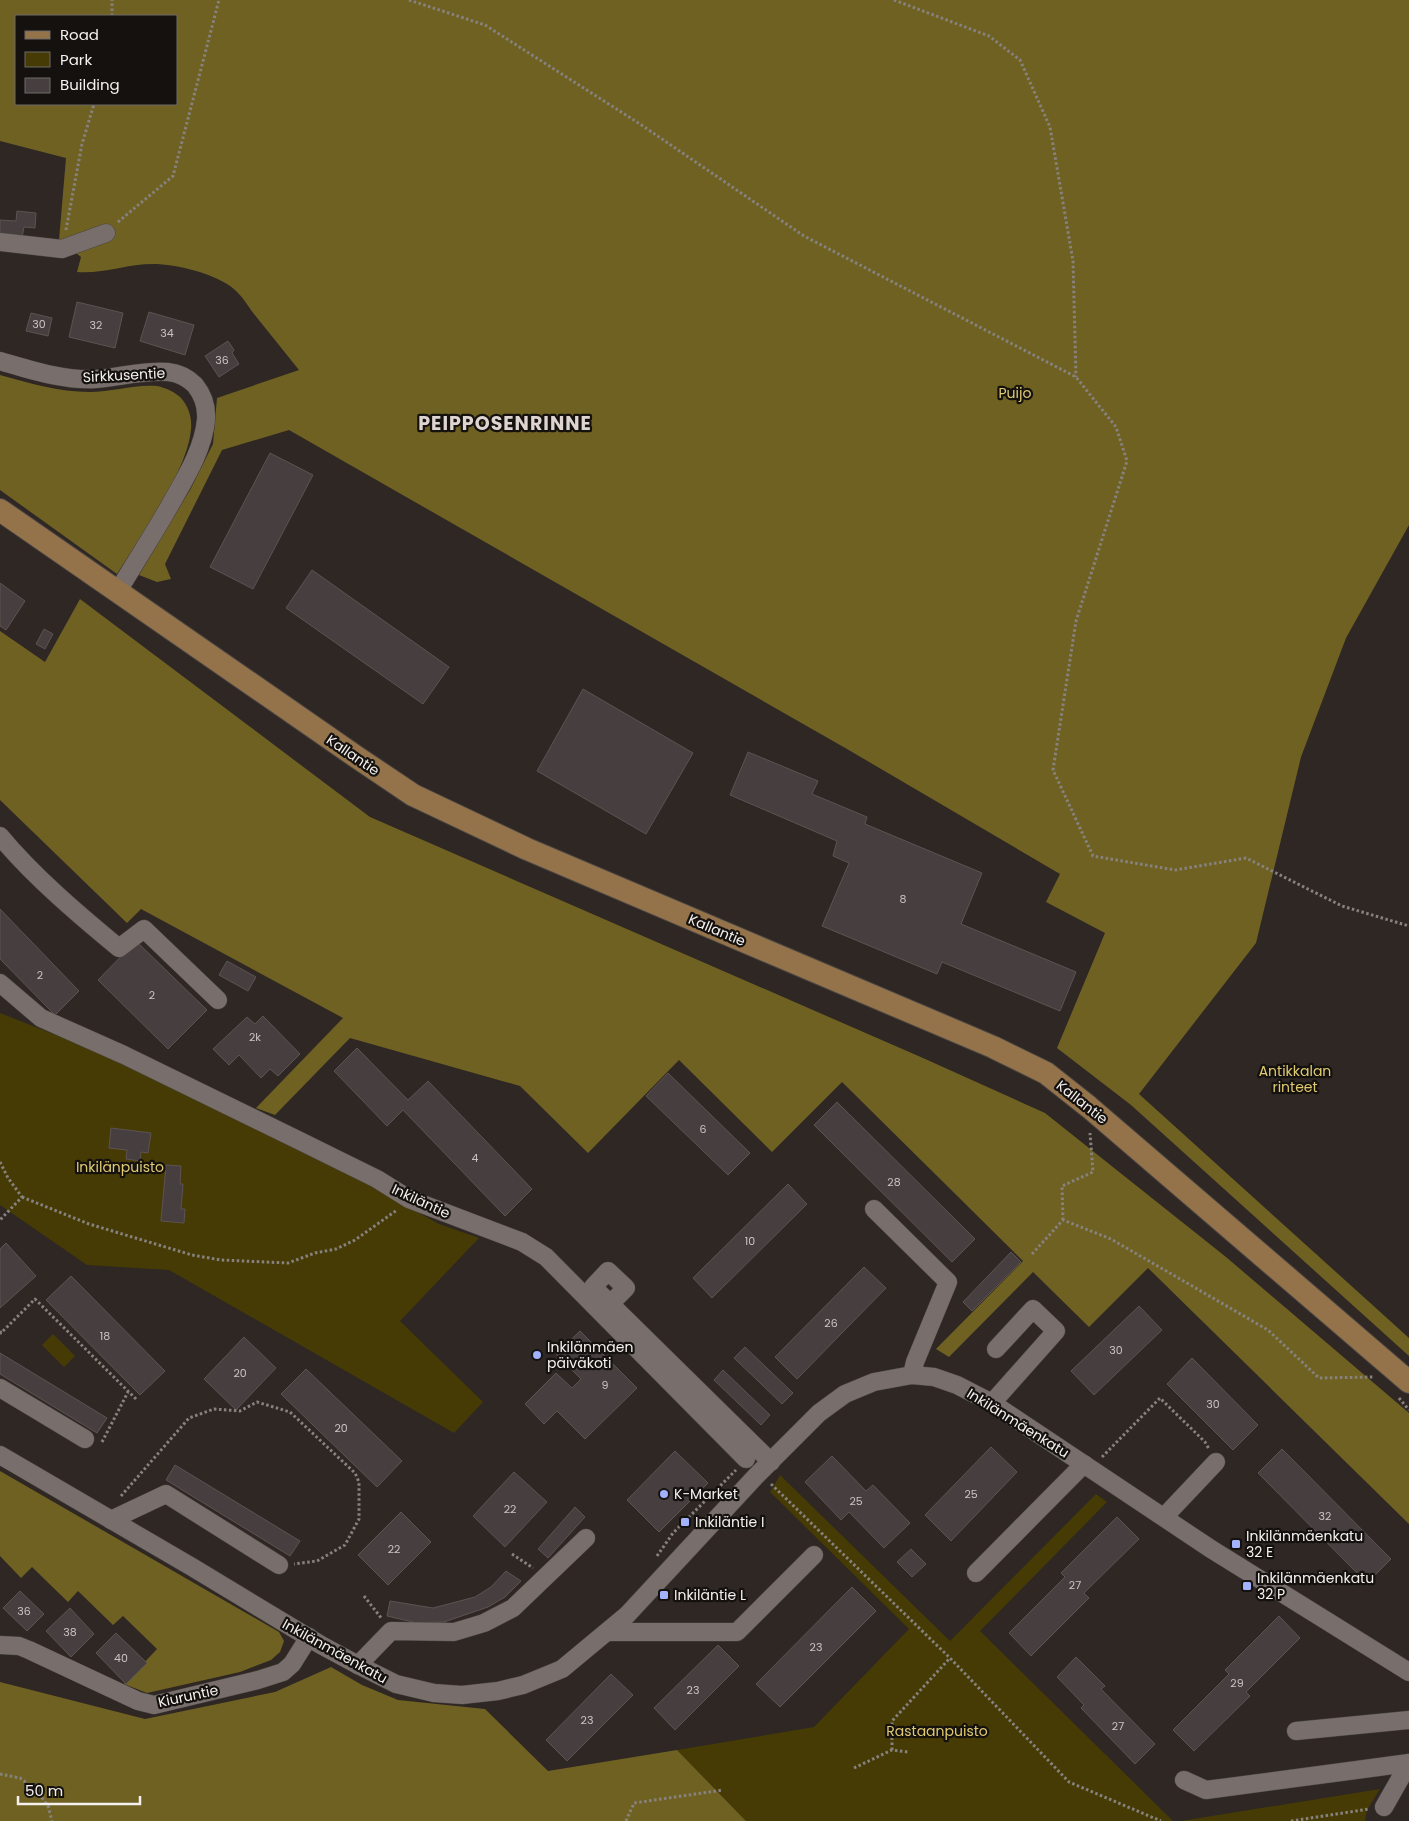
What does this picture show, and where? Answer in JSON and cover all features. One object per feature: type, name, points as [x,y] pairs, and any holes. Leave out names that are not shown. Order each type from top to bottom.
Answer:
[{"type":"main road","name":"Kallantie","points":[[0,510],[413,795],[527,849],[993,1047],[1046,1074],[1142,1151],[1409,1382]]},
{"type":"street","points":[[0,242],[62,249],[106,232]]},
{"type":"street","name":"Sirkkusentie","points":[[0,361],[64,377],[95,379],[169,372],[184,377],[201,393],[206,419],[200,447],[184,481],[118,591]]},
{"type":"street","points":[[0,836],[60,897],[119,948],[144,929],[218,1000]]},
{"type":"street","name":"Inkiläntie","points":[[0,983],[41,1018],[124,1055],[273,1127],[377,1179],[409,1199],[522,1242],[546,1257],[746,1459]]},
{"type":"street","points":[[874,1209],[948,1282],[915,1362],[912,1375]]},
{"type":"street","points":[[610,1304],[771,1462]]},
{"type":"street","points":[[992,1404],[1056,1331],[1034,1309],[996,1349]]},
{"type":"street","name":"Inkilänmäenkatu","points":[[0,1455],[309,1638],[358,1665],[396,1684],[434,1693],[462,1695],[498,1691],[523,1685],[562,1669],[627,1615],[756,1476],[819,1413],[845,1394],[874,1382],[912,1375],[934,1377],[957,1385],[992,1404],[1211,1549],[1409,1672]]},
{"type":"street","points":[[0,1388],[84,1439]]},
{"type":"street","points":[[1164,1517],[1216,1462]]},
{"type":"street","points":[[976,1573],[1084,1464]]},
{"type":"street","points":[[112,1520],[166,1494],[279,1565]]},
{"type":"street","points":[[358,1665],[391,1631],[454,1632],[484,1623],[513,1608],[586,1538]]},
{"type":"street","points":[[607,1632],[737,1632],[814,1554]]},
{"type":"street","name":"Kiuruntie","points":[[0,1644],[18,1646],[29,1650],[138,1701],[154,1705],[258,1680],[283,1672],[292,1664],[309,1638]]},
{"type":"street","points":[[1296,1731],[1409,1720]]},
{"type":"street","points":[[1184,1780],[1206,1790],[1409,1763]]},
{"type":"street","points":[[1384,1807],[1409,1763]]},
{"type":"path","points":[[112,0],[112,15]]},
{"type":"path","points":[[106,232],[173,176],[219,0]]},
{"type":"path","points":[[409,0],[485,25],[640,124],[804,236],[1076,377],[1116,427],[1127,461],[1076,621],[1053,770],[1093,856],[1175,870],[1246,858],[1342,906],[1409,926]]},
{"type":"path","points":[[894,0],[989,36],[1020,60],[1050,127],[1073,261],[1076,377]]},
{"type":"path","points":[[62,249],[82,144],[94,105]]},
{"type":"path","points":[[1032,1254],[1063,1220],[1062,1186],[1093,1172],[1089,1126]]},
{"type":"path","points":[[0,1162],[8,1178],[22,1197],[89,1224],[192,1255],[221,1260],[288,1263],[315,1253],[336,1249],[355,1240],[386,1219],[409,1199]]},
{"type":"path","points":[[0,1220],[22,1197]]},
{"type":"path","points":[[1063,1220],[1111,1239],[1268,1330],[1319,1378],[1380,1377]]},
{"type":"path","points":[[0,1331],[34,1299],[137,1400]]},
{"type":"path","points":[[84,1439],[100,1447],[128,1392]]},
{"type":"path","points":[[1100,1459],[1160,1398],[1205,1442],[1216,1462]]},
{"type":"path","points":[[118,1499],[189,1418],[214,1409],[240,1412],[258,1402],[290,1412],[356,1473],[360,1482],[359,1520],[345,1545],[317,1561],[279,1565]]},
{"type":"path","points":[[756,1476],[774,1486],[950,1658],[1068,1782],[1161,1821]]},
{"type":"path","points":[[512,1554],[547,1576]]},
{"type":"path","points":[[364,1596],[391,1631]]},
{"type":"path","points":[[892,1750],[892,1721],[950,1658]]},
{"type":"path","points":[[854,1768],[892,1750],[908,1752]]},
{"type":"path","points":[[0,1774],[20,1778],[37,1791],[48,1806],[52,1821]]},
{"type":"path","points":[[626,1821],[634,1803],[723,1790]]},
{"type":"path","points":[[1291,1821],[1384,1807]]},
{"type":"green space","name":"Puijo","points":[[0,0],[1409,0],[1409,525],[1346,638],[1301,757],[1256,943],[1139,1094],[1409,1338],[1409,1356],[1131,1105],[1057,1048],[1105,933],[1046,902],[1060,874],[847,749],[289,430],[222,450],[165,564],[171,579],[157,582],[139,575],[191,488],[213,444],[217,398],[299,370],[240,295],[228,284],[218,279],[185,268],[162,264],[143,264],[96,272],[77,272],[81,257],[59,240],[66,158],[0,141]]},
{"type":"green space","points":[[0,375],[78,392],[98,392],[140,386],[157,386],[176,394],[186,405],[191,421],[191,429],[188,446],[181,464],[162,503],[117,574],[0,490]]},
{"type":"green space","points":[[80,599],[370,817],[1045,1113],[1226,1257],[1409,1413],[1409,1524],[1148,1268],[1089,1327],[1033,1272],[949,1357],[936,1349],[1023,1261],[842,1082],[772,1152],[679,1060],[588,1153],[520,1086],[350,1038],[275,1115],[256,1108],[343,1018],[141,909],[127,923],[0,800],[0,631],[45,662]]},
{"type":"green space","name":"Inkilänpuisto","points":[[0,1013],[175,1082],[439,1224],[479,1238],[400,1321],[483,1402],[454,1433],[169,1270],[87,1265],[0,1205]]},
{"type":"green space","points":[[53,1334],[75,1356],[64,1367],[42,1345]]},
{"type":"green space","points":[[0,1471],[279,1632],[284,1641],[280,1652],[271,1660],[240,1672],[147,1693],[124,1684],[157,1649],[123,1616],[113,1625],[78,1591],[68,1602],[32,1567],[21,1578],[0,1556]]},
{"type":"green space","name":"Rastaanpuisto","points":[[780,1475],[950,1641],[1096,1494],[1107,1502],[980,1631],[1173,1821],[746,1821],[677,1750],[814,1727],[909,1629],[770,1492]]},
{"type":"green space","points":[[331,1667],[362,1685],[398,1700],[485,1709],[548,1771],[677,1750],[746,1821],[0,1821],[0,1682],[145,1719],[275,1692]]},
{"type":"green space","points":[[1380,1789],[1367,1810],[1365,1821],[1181,1821]]},
{"type":"building","points":[[17,211],[36,213],[35,228],[24,227],[22,238],[0,235],[0,220],[16,221]]},
{"type":"building","points":[[77,302],[123,313],[115,348],[69,337]]},
{"type":"building","points":[[149,312],[194,325],[185,355],[140,341]]},
{"type":"building","points":[[31,313],[52,318],[48,336],[26,331]]},
{"type":"building","points":[[228,341],[234,350],[232,353],[239,364],[219,377],[205,356]]},
{"type":"building","points":[[270,453],[313,475],[253,589],[210,567]]},
{"type":"building","points":[[312,570],[449,667],[423,704],[286,608]]},
{"type":"building","points":[[0,583],[25,601],[6,630],[0,626]]},
{"type":"building","points":[[44,629],[53,634],[45,649],[36,644]]},
{"type":"building","points":[[583,689],[693,753],[646,834],[537,771]]},
{"type":"building","points":[[748,752],[818,781],[812,794],[867,817],[865,824],[982,873],[961,924],[1076,972],[1060,1011],[942,962],[937,974],[822,926],[849,863],[833,856],[837,841],[730,795]]},
{"type":"building","points":[[0,909],[79,991],[55,1015],[0,959]]},
{"type":"building","points":[[136,941],[207,1010],[168,1049],[98,980]]},
{"type":"building","points":[[227,961],[256,977],[248,991],[219,975]]},
{"type":"building","points":[[263,1016],[300,1054],[278,1076],[270,1069],[261,1078],[239,1055],[229,1065],[213,1049],[247,1017],[255,1024]]},
{"type":"building","points":[[357,1048],[408,1100],[428,1081],[532,1189],[505,1216],[403,1110],[387,1126],[334,1071]]},
{"type":"building","points":[[668,1073],[750,1153],[728,1175],[646,1096]]},
{"type":"building","points":[[837,1102],[975,1239],[952,1262],[814,1125]]},
{"type":"building","points":[[111,1128],[151,1133],[148,1153],[141,1152],[140,1161],[126,1159],[127,1150],[109,1148]]},
{"type":"building","points":[[166,1165],[181,1166],[180,1184],[183,1184],[181,1209],[185,1209],[184,1223],[161,1221]]},
{"type":"building","points":[[788,1184],[807,1204],[712,1298],[693,1278]]},
{"type":"building","points":[[6,1243],[36,1276],[0,1308],[0,1249]]},
{"type":"building","points":[[1011,1252],[1021,1262],[972,1311],[963,1302]]},
{"type":"building","points":[[864,1267],[886,1288],[797,1379],[775,1357]]},
{"type":"building","points":[[71,1276],[165,1371],[140,1395],[46,1300]]},
{"type":"building","points":[[1139,1306],[1162,1330],[1094,1395],[1071,1371]]},
{"type":"building","name":"Inkilänmäen päiväkoti","points":[[580,1331],[637,1388],[585,1439],[557,1411],[544,1424],[525,1404],[556,1373],[572,1388],[581,1379],[556,1354]]},
{"type":"building","points":[[244,1337],[276,1368],[236,1410],[204,1379]]},
{"type":"building","points":[[745,1347],[793,1393],[782,1404],[734,1358]]},
{"type":"building","points":[[0,1353],[107,1418],[97,1433],[0,1374]]},
{"type":"building","points":[[1192,1358],[1258,1425],[1233,1450],[1167,1384]]},
{"type":"building","points":[[306,1369],[402,1461],[377,1487],[281,1394]]},
{"type":"building","points":[[723,1370],[770,1415],[761,1425],[714,1380]]},
{"type":"building","points":[[991,1447],[1017,1472],[951,1541],[925,1515]]},
{"type":"building","points":[[1282,1449],[1391,1559],[1367,1583],[1258,1473]]},
{"type":"building","name":"K-Market","points":[[675,1451],[708,1483],[659,1532],[627,1500]]},
{"type":"building","points":[[832,1456],[866,1491],[873,1485],[910,1523],[884,1548],[849,1512],[841,1520],[805,1482]]},
{"type":"building","points":[[175,1465],[300,1541],[290,1556],[166,1480]]},
{"type":"building","points":[[514,1472],[547,1502],[505,1547],[473,1516]]},
{"type":"building","points":[[575,1507],[585,1517],[548,1558],[538,1549]]},
{"type":"building","points":[[401,1512],[431,1542],[388,1585],[358,1555]]},
{"type":"building","points":[[1117,1517],[1139,1539],[1084,1593],[1089,1598],[1031,1656],[1009,1633],[1065,1577],[1061,1573]]},
{"type":"building","points":[[911,1549],[926,1564],[912,1577],[897,1562]]},
{"type":"building","points":[[506,1571],[521,1581],[505,1597],[488,1607],[444,1622],[417,1623],[387,1616],[390,1601],[433,1608],[475,1597],[491,1587]]},
{"type":"building","points":[[852,1587],[876,1611],[780,1707],[756,1684]]},
{"type":"building","points":[[20,1591],[44,1614],[27,1631],[3,1608]]},
{"type":"building","points":[[70,1608],[94,1634],[71,1657],[46,1631]]},
{"type":"building","points":[[1279,1616],[1300,1638],[1246,1692],[1250,1696],[1194,1751],[1173,1730],[1229,1674],[1225,1670]]},
{"type":"building","points":[[116,1633],[147,1663],[126,1684],[96,1653]]},
{"type":"building","points":[[718,1645],[739,1666],[675,1730],[654,1708]]},
{"type":"building","points":[[1076,1657],[1105,1686],[1101,1689],[1155,1744],[1135,1764],[1081,1708],[1084,1705],[1057,1677]]},
{"type":"building","points":[[611,1674],[633,1695],[567,1761],[546,1740]]},
{"type":"place","name":"Inkilänmäen päiväkoti","points":[[537,1355]]},
{"type":"place","name":"K-Market","points":[[664,1494]]},
{"type":"place","name":"Inkiläntie I","points":[[685,1522]]},
{"type":"place","name":"Inkilänmäenkatu 32 E","points":[[1236,1544]]},
{"type":"place","name":"Inkilänmäenkatu 32 P","points":[[1247,1586]]},
{"type":"place","name":"Inkiläntie L","points":[[664,1595]]},
{"type":"district","name":"PEIPPOSENRINNE","points":[[505,423]]},
{"type":"park label","name":"Antikkalan rinteet","points":[[1295,1080]]}]
